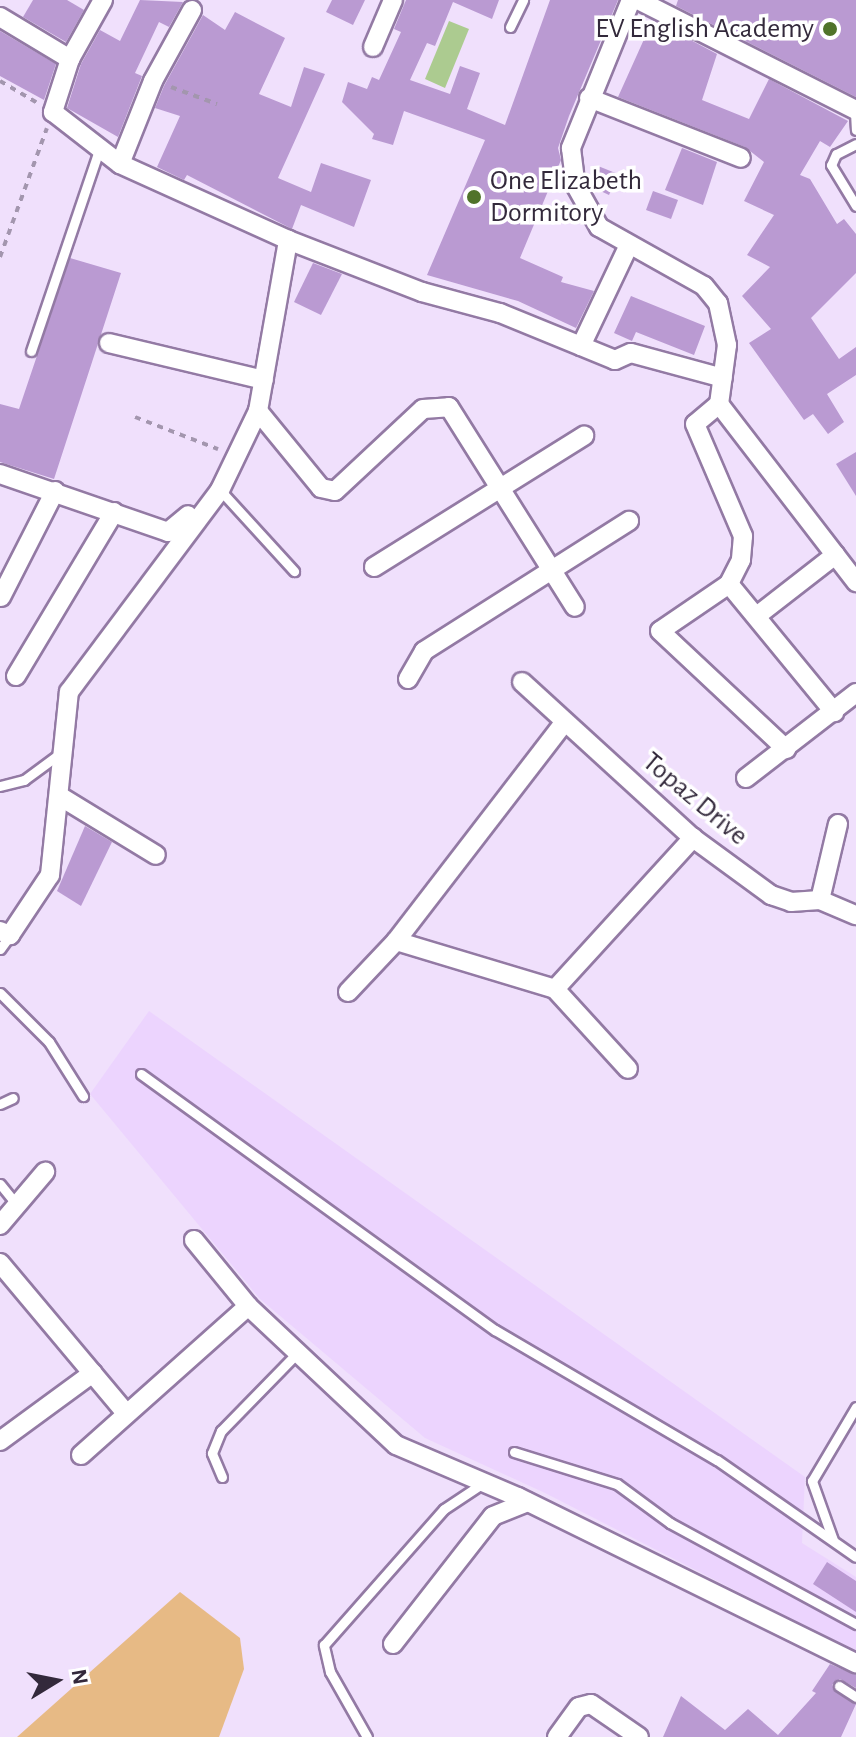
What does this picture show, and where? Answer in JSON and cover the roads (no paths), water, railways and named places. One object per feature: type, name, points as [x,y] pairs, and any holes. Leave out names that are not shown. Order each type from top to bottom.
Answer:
[{"type":"street","points":[[103,0],[70,59],[53,112],[120,164],[288,240],[615,360],[631,353],[723,378]]},
{"type":"street","points":[[373,47],[393,0]]},
{"type":"street","points":[[631,0],[571,148],[576,186],[599,227],[628,247],[704,286],[718,303],[727,345],[719,404],[695,424],[743,536],[741,560],[729,584],[660,631],[786,749]]},
{"type":"street","points":[[638,0],[856,117]]},
{"type":"street","points":[[120,164],[153,81],[184,41],[192,10]]},
{"type":"street","points":[[0,17],[70,59]]},
{"type":"street","points":[[589,98],[741,158]]},
{"type":"street","points":[[3,938],[50,875],[61,797],[69,692],[220,490],[258,411],[288,240]]},
{"type":"street","points":[[581,346],[628,247]]},
{"type":"street","points":[[109,343],[264,380]]},
{"type":"street","points":[[719,404],[856,582]]},
{"type":"street","points":[[258,411],[321,488],[335,491],[347,485],[423,409],[449,407],[575,607]]},
{"type":"street","points":[[374,567],[584,436]]},
{"type":"street","points":[[0,474],[172,532],[213,482],[234,465]]},
{"type":"street","points":[[1,597],[55,491]]},
{"type":"street","points":[[16,676],[114,512]]},
{"type":"street","points":[[408,679],[424,651],[629,521]]},
{"type":"street","points":[[758,615],[835,555]]},
{"type":"street","points":[[729,584],[758,615],[834,712]]},
{"type":"street","name":"Topaz Drive","points":[[522,682],[693,838],[771,895],[791,902],[820,900],[856,915]]},
{"type":"street","points":[[746,778],[856,693]]},
{"type":"street","points":[[348,992],[396,941],[564,723]]},
{"type":"street","points":[[61,797],[156,855]]},
{"type":"street","points":[[820,900],[838,824]]},
{"type":"street","points":[[555,989],[693,838]]},
{"type":"street","points":[[396,941],[555,989],[628,1069]]},
{"type":"street","points":[[0,1225],[45,1172]]},
{"type":"street","points":[[194,1240],[248,1306],[396,1445],[527,1502],[856,1663]]},
{"type":"street","points":[[0,1263],[126,1413]]},
{"type":"street","points":[[81,1455],[248,1306]]},
{"type":"street","points":[[0,1441],[93,1373]]},
{"type":"street","points":[[393,1644],[493,1516],[527,1502]]},
{"type":"street","points":[[557,1737],[579,1707],[591,1704],[639,1737]]},
{"type":"lane","points":[[510,27],[523,0]]},
{"type":"lane","points":[[856,144],[836,154],[831,165],[856,206]]},
{"type":"lane","points":[[31,351],[99,150]]},
{"type":"lane","points":[[220,490],[294,571]]},
{"type":"lane","points":[[0,786],[24,780],[63,752]]},
{"type":"lane","points":[[0,993],[49,1042],[83,1096]]},
{"type":"lane","points":[[141,1074],[495,1330],[717,1460],[856,1557]]},
{"type":"lane","points":[[0,1104],[13,1098]]},
{"type":"lane","points":[[0,1184],[18,1206]]},
{"type":"lane","points":[[222,1477],[212,1453],[221,1431],[297,1353]]},
{"type":"lane","points":[[833,1540],[812,1481],[856,1407]]},
{"type":"lane","points":[[514,1452],[617,1484],[670,1523],[856,1624]]},
{"type":"lane","points":[[367,1737],[330,1672],[324,1645],[444,1509],[483,1483]]},
{"type":"lane","points":[[839,1686],[856,1697]]},
{"type":"place","name":"EV English Academy","points":[[830,29]]},
{"type":"place","name":"One Elizabeth Dormitory","points":[[474,197]]}]
